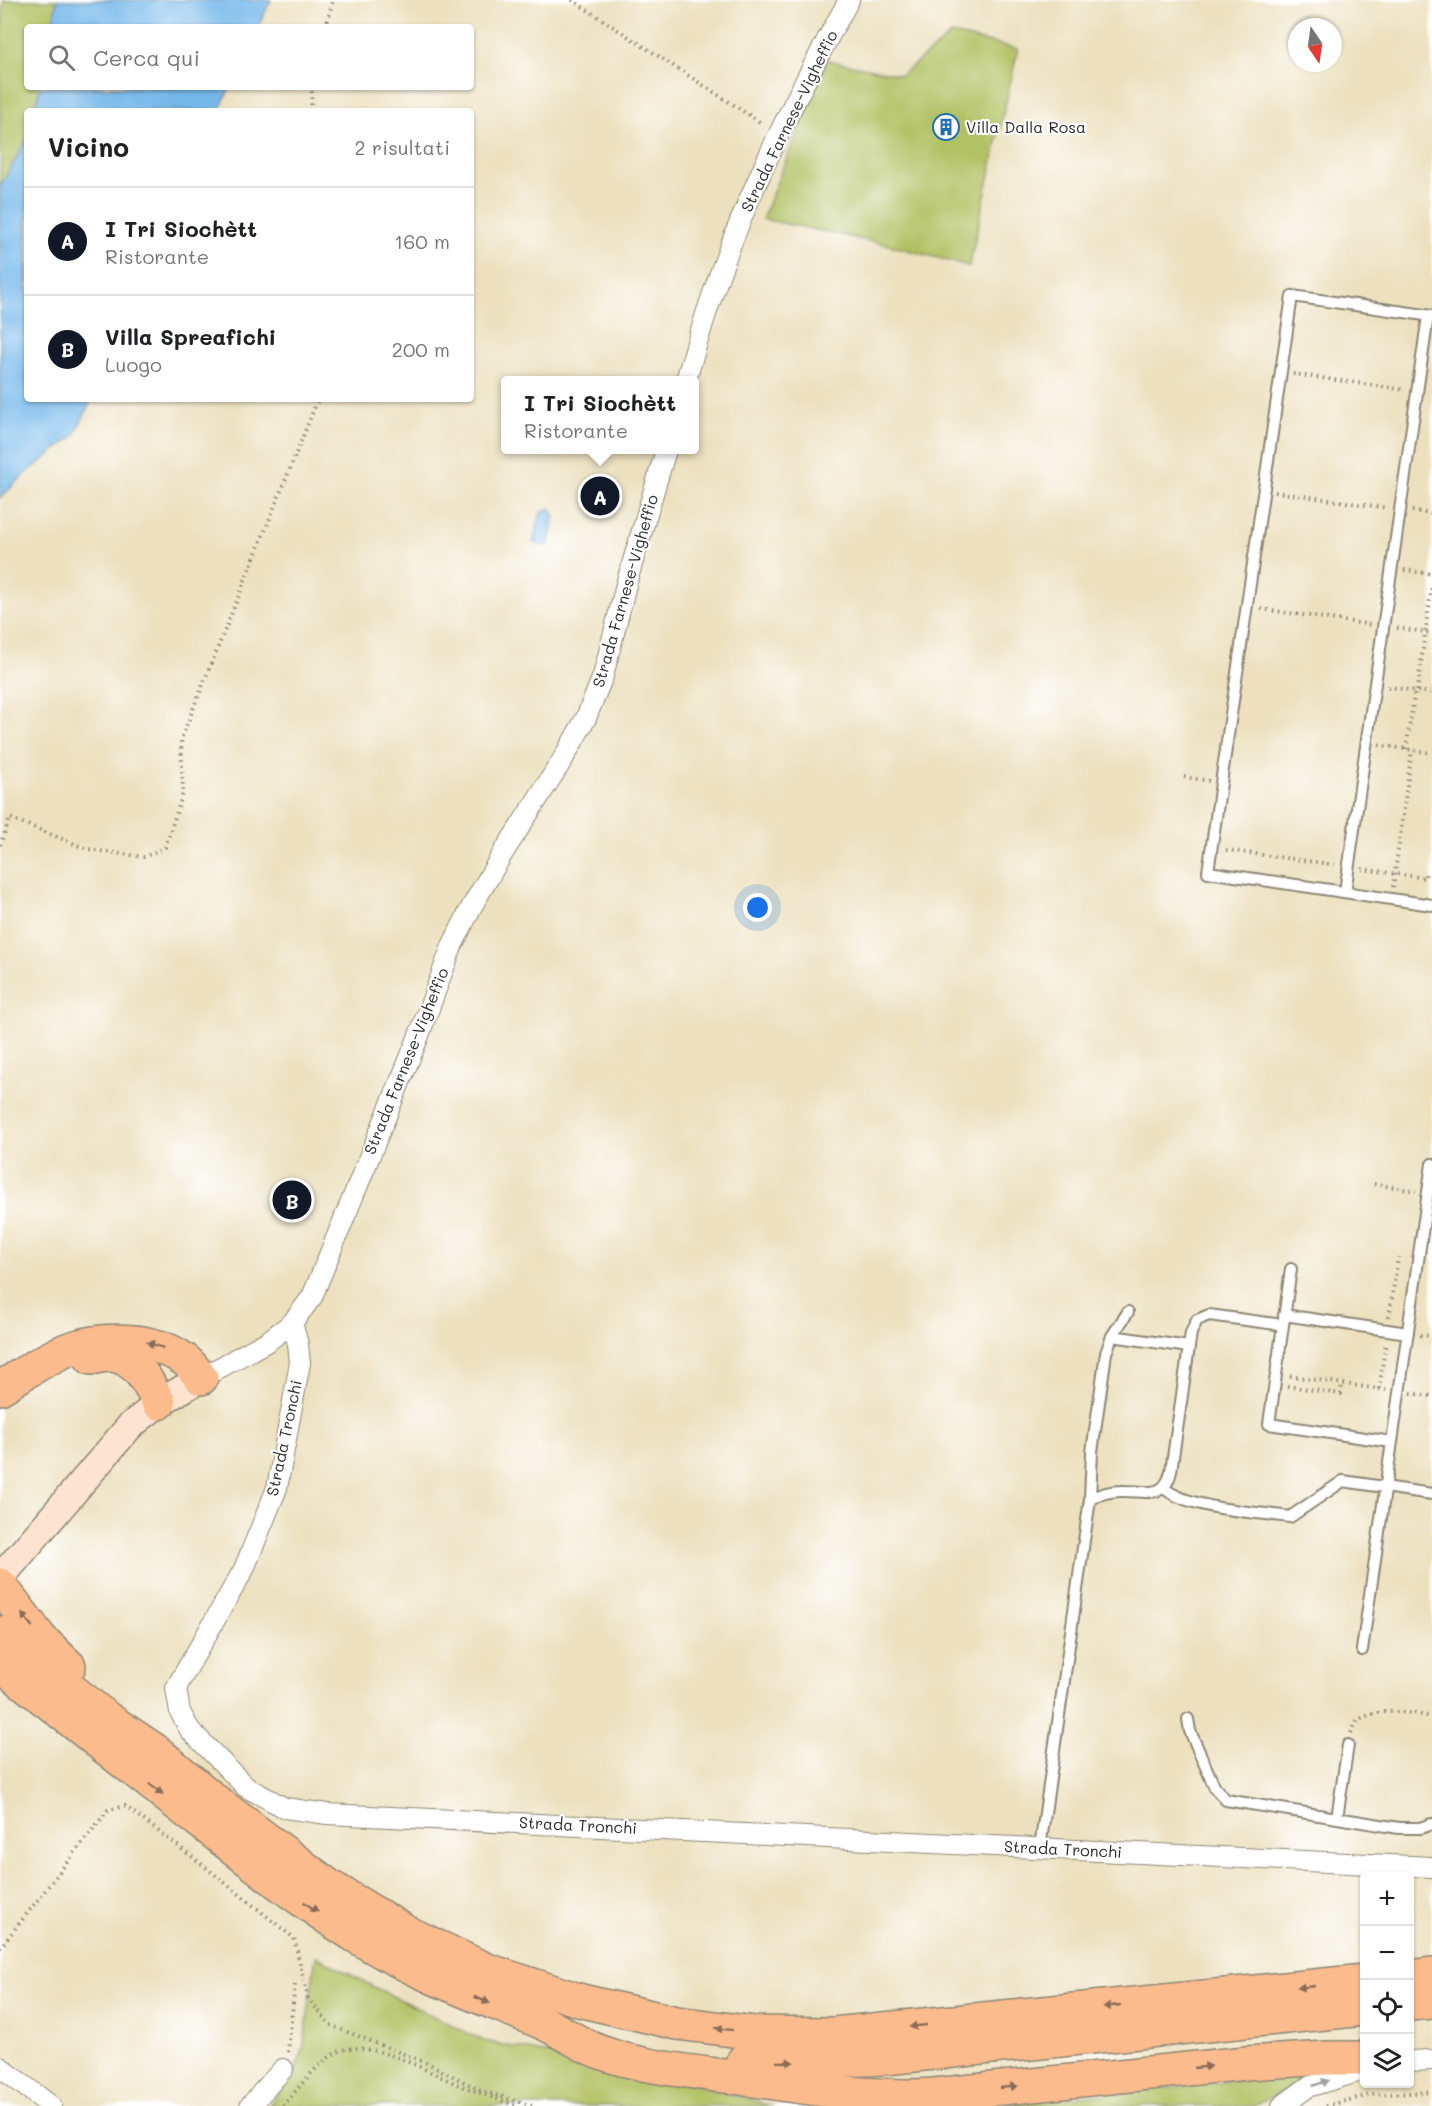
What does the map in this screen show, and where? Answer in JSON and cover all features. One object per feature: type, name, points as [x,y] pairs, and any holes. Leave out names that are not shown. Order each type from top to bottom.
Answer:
[{"type":"highway","points":[[0,1388],[70,1349],[109,1342],[145,1342],[168,1349],[184,1359],[201,1378]]},
{"type":"highway","points":[[0,1413],[26,1384],[76,1359],[112,1355],[129,1361],[148,1380],[159,1403]]},
{"type":"highway","points":[[4,1578],[40,1638],[156,1751],[214,1800],[329,1886],[406,1932],[487,1970],[582,2001],[677,2023],[756,2032],[833,2034],[1360,1981]]},
{"type":"highway","points":[[0,1633],[108,1719],[156,1751]]},
{"type":"highway","points":[[0,1664],[110,1753],[263,1871],[338,1925],[410,1967],[557,2030],[596,2050],[639,2062],[874,2096],[920,2096],[1246,2063],[1360,2058]]},
{"type":"highway","points":[[0,1686],[43,1719],[92,1741],[110,1753]]},
{"type":"highway","points":[[1414,1976],[1432,1974]]},
{"type":"highway","points":[[1414,2004],[1432,2002]]},
{"type":"highway","points":[[522,2015],[601,2038],[682,2054],[742,2060],[803,2062],[885,2058],[1360,2010]]},
{"type":"street","name":"Strada Farnese-Vigheffio","points":[[688,376],[710,302],[734,238],[809,71],[849,0]]},
{"type":"street","name":"Strada Farnese-Vigheffio","points":[[4,1578],[130,1426],[159,1403],[268,1341],[292,1323],[312,1297],[418,1038],[452,946],[472,906],[586,718],[603,676],[627,581],[665,454]]},
{"type":"street","name":"Strada Tronchi","points":[[292,1323],[300,1363],[277,1488],[244,1569],[176,1688],[180,1712],[190,1730],[246,1787],[285,1808],[327,1814],[1432,1867]]},
{"type":"street","points":[[1414,2061],[1432,2060]]},
{"type":"street","points":[[0,2067],[51,2106]]},
{"type":"street","points":[[250,2106],[283,2069]]},
{"type":"street","points":[[1282,2106],[1308,2088],[1360,2072]]},
{"type":"street","points":[[920,2096],[949,2099],[967,2106]]},
{"type":"lane","points":[[1345,892],[1430,316],[1292,296],[1208,872],[1432,905]]},
{"type":"lane","points":[[1362,1650],[1408,1333],[1427,1238],[1428,1192],[1432,1164]]},
{"type":"lane","points":[[1291,1269],[1269,1424],[1392,1442]]},
{"type":"lane","points":[[1040,1848],[1090,1499],[1092,1452],[1107,1353],[1112,1336],[1128,1312]]},
{"type":"lane","points":[[1090,1499],[1108,1492],[1151,1492],[1164,1488],[1169,1480],[1192,1329],[1197,1320],[1205,1315],[1284,1320],[1408,1333]]},
{"type":"lane","points":[[1112,1336],[1189,1347]]},
{"type":"lane","points":[[1164,1488],[1173,1495],[1191,1502],[1290,1517],[1343,1481],[1432,1494]]},
{"type":"lane","points":[[1188,1719],[1190,1731],[1215,1788],[1223,1798],[1236,1803],[1411,1829],[1432,1824]]},
{"type":"lane","points":[[1338,1818],[1348,1745]]},
{"type":"path","points":[[327,24],[333,0]]},
{"type":"path","points":[[572,0],[779,134]]},
{"type":"path","points":[[311,108],[312,90]]},
{"type":"path","points":[[1285,373],[1417,392]]},
{"type":"path","points":[[0,845],[10,818],[87,849],[144,857],[165,847],[183,793],[181,739],[317,402]]},
{"type":"path","points":[[1268,490],[1432,514]]},
{"type":"path","points":[[1406,749],[1432,585]]},
{"type":"path","points":[[1252,608],[1432,633]]},
{"type":"path","points":[[1379,686],[1432,693]]},
{"type":"path","points":[[1371,744],[1432,753]]},
{"type":"path","points":[[1392,892],[1412,750]]},
{"type":"path","points":[[1184,777],[1214,781]]},
{"type":"path","points":[[1212,848],[1425,878],[1426,870]]},
{"type":"path","points":[[1374,1184],[1428,1192]]},
{"type":"path","points":[[1275,1379],[1342,1384],[1432,1396]]},
{"type":"path","points":[[1275,1379],[1341,1394],[1342,1384]]},
{"type":"path","points":[[1348,1745],[1353,1726],[1368,1715],[1402,1712],[1432,1717]]},
{"type":"path","points":[[0,1948],[108,1809],[125,1806],[294,1938],[308,1998],[330,2025],[429,2064],[480,2090],[533,2106]]},
{"type":"path","points":[[283,2069],[288,2053],[295,1984]]},
{"type":"path","points":[[283,2106],[328,2058],[343,2050],[360,2048],[389,2055],[457,2084],[518,2106]]},
{"type":"path","points":[[1326,2106],[1369,2095],[1432,2092]]},
{"type":"green space","points":[[4,0],[57,0],[53,24],[24,24],[24,90],[39,90],[36,108],[24,108],[24,144],[0,187],[0,52]]},
{"type":"green space","points":[[952,34],[1018,49],[969,266],[885,244],[762,219],[827,60],[901,75]]},
{"type":"green space","points":[[316,1956],[484,2041],[688,2082],[773,2106],[268,2106],[293,2077],[303,2050]]},
{"type":"green space","points":[[1319,2072],[1254,2106],[1012,2106],[1007,2104]]},
{"type":"water","points":[[57,0],[271,0],[259,24],[53,24]]},
{"type":"water","points":[[39,90],[229,90],[220,108],[36,108]]},
{"type":"water","points":[[24,144],[24,402],[91,402],[74,436],[24,475],[0,498],[0,187]]},
{"type":"water","points":[[549,508],[555,515],[548,546],[533,543],[541,512]]},
{"type":"place","name":"Villa Dalla Rosa","points":[[946,127]]},
{"type":"place","name":"I Tri Siochètt","points":[[600,496]]},
{"type":"place","name":"Villa Spreafichi","points":[[292,1200]]}]
